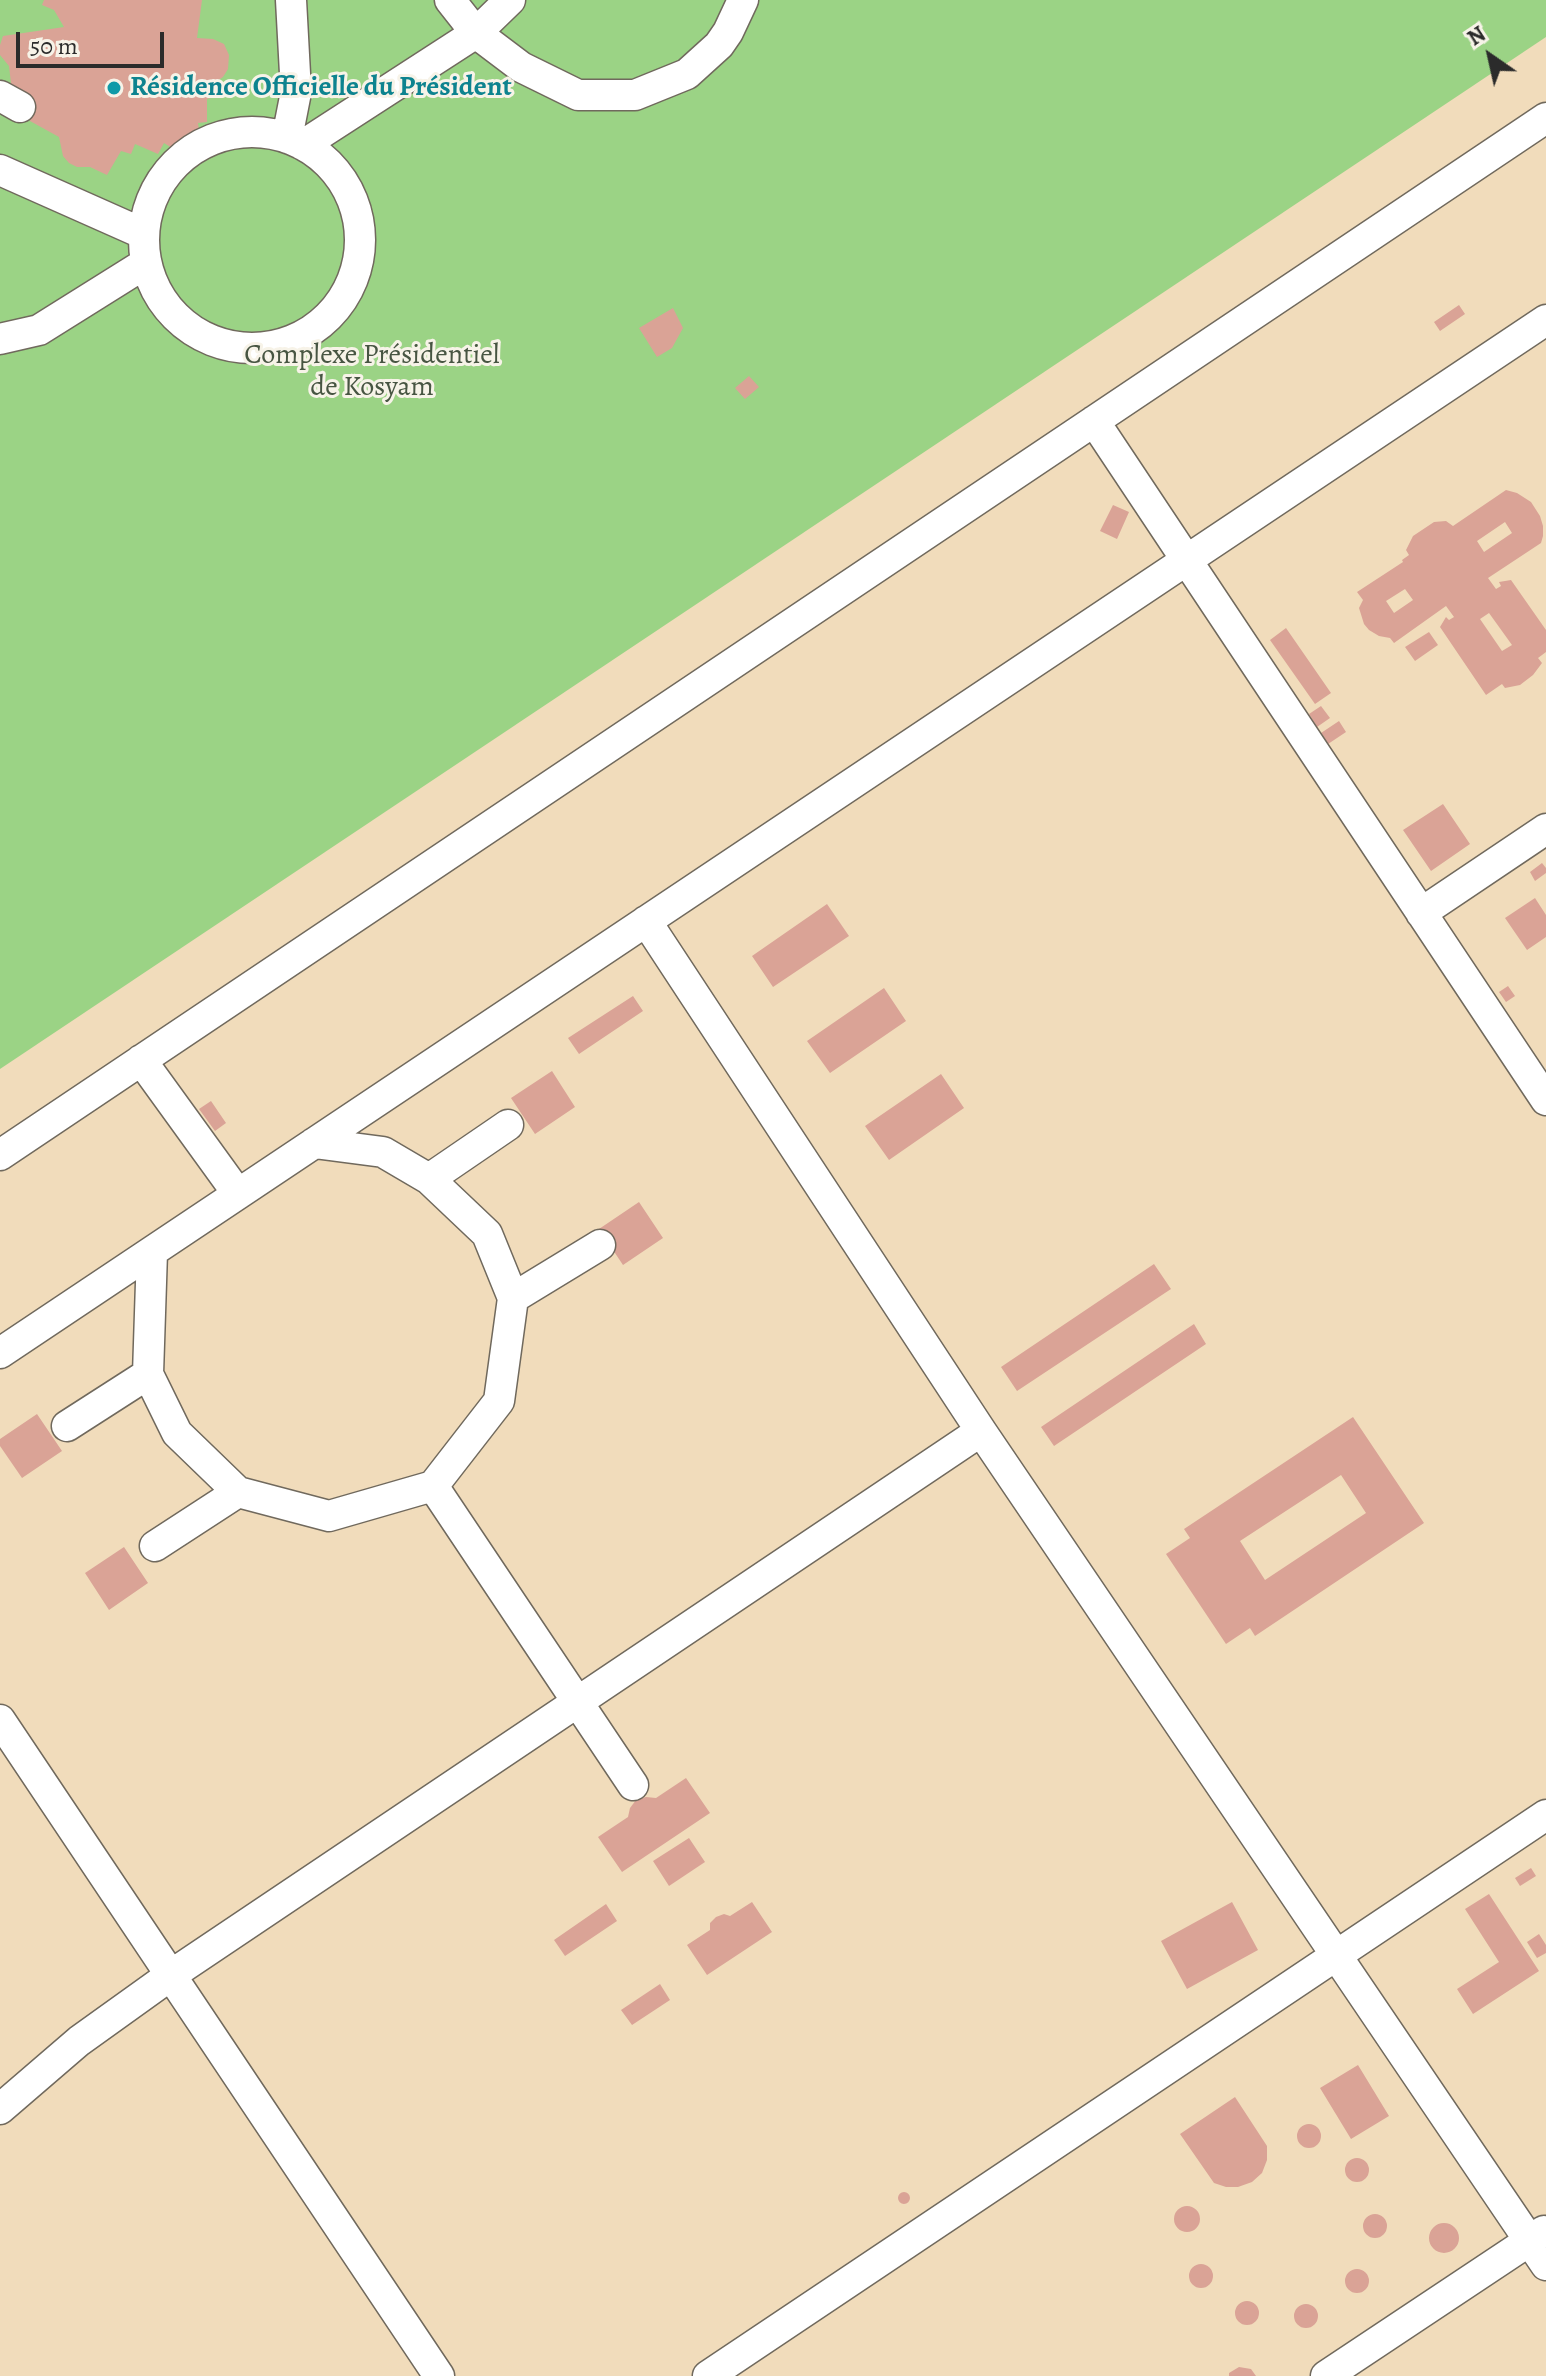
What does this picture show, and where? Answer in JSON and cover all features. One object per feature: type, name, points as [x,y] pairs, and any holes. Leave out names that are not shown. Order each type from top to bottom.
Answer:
[{"type":"lane","points":[[291,0],[296,92],[295,142]]},
{"type":"lane","points":[[450,0],[476,33],[521,67],[578,95],[635,95],[687,74],[719,45],[743,0]]},
{"type":"lane","points":[[295,142],[476,33],[510,0]]},
{"type":"lane","points":[[0,1155],[1546,118]]},
{"type":"lane","points":[[259,132],[295,142],[325,160],[343,181],[354,205],[360,232],[358,259],[350,285],[335,308],[316,327],[292,340],[266,347],[239,348],[213,341],[189,329],[169,311],[154,288],[145,248],[149,206],[162,181],[181,159],[204,144],[231,134],[259,132]]},
{"type":"lane","points":[[0,170],[145,248]]},
{"type":"lane","points":[[0,362],[19,344],[145,248]]},
{"type":"lane","points":[[0,1353],[1546,320]]},
{"type":"lane","points":[[0,339],[39,330]]},
{"type":"lane","points":[[1094,421],[1546,1100]]},
{"type":"lane","points":[[1421,913],[1546,829]]},
{"type":"lane","points":[[646,921],[981,1431],[1337,1955],[1541,2245],[1326,2376]]},
{"type":"lane","points":[[141,1060],[238,1194]]},
{"type":"lane","points":[[429,1179],[508,1125]]},
{"type":"lane","points":[[152,1252],[148,1374],[177,1433],[238,1492],[329,1516],[433,1486],[499,1401],[513,1298],[487,1234],[429,1179],[383,1152],[314,1143]]},
{"type":"lane","points":[[513,1298],[600,1245]]},
{"type":"lane","points":[[67,1426],[148,1374]]},
{"type":"lane","points":[[0,2109],[79,2041],[171,1975],[981,1431]]},
{"type":"lane","points":[[433,1486],[633,1785]]},
{"type":"lane","points":[[155,1546],[238,1492]]},
{"type":"lane","points":[[0,1720],[439,2376]]},
{"type":"lane","points":[[708,2376],[1546,1815]]},
{"type":"lane","points":[[0,2083],[79,2041]]},
{"type":"green space","name":"Complexe Présidentiel de Kosyam","points":[[0,0],[1546,0],[1546,37],[0,1069]]},
{"type":"building","name":"Résidence Officielle du Président","points":[[44,0],[202,0],[197,38],[213,39],[224,44],[229,55],[228,69],[214,83],[218,96],[207,99],[207,122],[198,123],[201,142],[183,155],[164,143],[158,154],[135,144],[131,154],[121,151],[107,175],[90,167],[77,167],[69,163],[63,156],[59,137],[30,121],[31,101],[12,92],[9,66],[0,55],[3,36],[64,27],[54,10],[42,5]]},
{"type":"building","points":[[1459,305],[1465,314],[1440,331],[1434,322]]},
{"type":"building","points":[[673,308],[683,328],[672,348],[657,357],[639,328]]},
{"type":"building","points":[[749,376],[759,387],[745,399],[735,388]]},
{"type":"building","points":[[1506,490],[1531,502],[1540,516],[1543,526],[1541,543],[1488,578],[1496,589],[1501,586],[1499,582],[1511,580],[1546,630],[1546,652],[1538,658],[1542,663],[1520,685],[1505,688],[1502,684],[1486,695],[1440,627],[1446,617],[1449,620],[1454,617],[1446,606],[1394,643],[1364,624],[1359,608],[1363,600],[1357,592],[1403,562],[1409,555],[1406,550],[1413,536],[1434,522],[1446,521],[1453,526]],"holes":[[[1505,522],[1512,533],[1484,552],[1477,541]],[[1405,589],[1413,600],[1394,613],[1386,601]],[[1489,613],[1512,645],[1502,651],[1480,619]]]},
{"type":"building","points":[[1113,505],[1129,512],[1117,539],[1100,531]]},
{"type":"building","points":[[1286,628],[1331,693],[1315,704],[1270,640]]},
{"type":"building","points":[[1429,632],[1438,645],[1415,661],[1405,647]]},
{"type":"building","points":[[1321,706],[1330,718],[1317,727],[1309,714]]},
{"type":"building","points":[[1339,721],[1346,732],[1328,744],[1321,733]]},
{"type":"building","points":[[1443,804],[1470,844],[1431,871],[1403,830]]},
{"type":"building","points":[[1542,863],[1546,873],[1535,881],[1530,872]]},
{"type":"building","points":[[1535,898],[1546,915],[1546,937],[1527,950],[1505,918]]},
{"type":"building","points":[[827,904],[849,936],[773,987],[752,956]]},
{"type":"building","points":[[1508,986],[1515,996],[1506,1002],[1499,992]]},
{"type":"building","points":[[884,988],[906,1021],[830,1073],[807,1041]]},
{"type":"building","points":[[633,996],[643,1011],[579,1054],[568,1038]]},
{"type":"building","points":[[552,1071],[575,1107],[535,1134],[511,1098]]},
{"type":"building","points":[[941,1074],[964,1108],[889,1160],[865,1126]]},
{"type":"building","points":[[211,1101],[226,1123],[215,1131],[199,1109]]},
{"type":"building","points":[[639,1202],[663,1238],[623,1265],[599,1229]]},
{"type":"building","points":[[1154,1264],[1171,1289],[1017,1391],[1001,1367]]},
{"type":"building","points":[[1194,1324],[1206,1344],[1054,1446],[1041,1427]]},
{"type":"building","points":[[37,1414],[62,1451],[22,1478],[0,1446],[0,1439]]},
{"type":"building","points":[[1353,1417],[1424,1523],[1255,1636],[1250,1628],[1226,1644],[1166,1554],[1190,1538],[1184,1529]],"holes":[[[1341,1475],[1366,1513],[1265,1580],[1240,1541]]]},
{"type":"building","points":[[124,1547],[148,1583],[109,1610],[85,1573]]},
{"type":"building","points":[[686,1778],[710,1813],[622,1872],[598,1837],[628,1817],[636,1800],[656,1798]]},
{"type":"building","points":[[689,1838],[705,1862],[669,1886],[653,1861]]},
{"type":"building","points":[[1531,1868],[1536,1876],[1520,1886],[1515,1878]]},
{"type":"building","points":[[1489,1894],[1539,1971],[1473,2014],[1457,1989],[1499,1962],[1465,1909]]},
{"type":"building","points":[[752,1902],[772,1932],[707,1975],[687,1945],[710,1930],[710,1923],[716,1917],[724,1914],[730,1916]]},
{"type":"building","points":[[1232,1902],[1258,1950],[1187,1989],[1161,1941]]},
{"type":"building","points":[[606,1904],[617,1921],[565,1956],[554,1940]]},
{"type":"building","points":[[1539,1934],[1546,1945],[1546,1953],[1537,1958],[1527,1942]]},
{"type":"building","points":[[660,1984],[670,2000],[632,2025],[621,2010]]},
{"type":"building","points":[[1358,2065],[1389,2116],[1351,2139],[1320,2088]]},
{"type":"building","points":[[1235,2097],[1267,2146],[1267,2160],[1262,2173],[1252,2182],[1226,2187],[1214,2183],[1180,2134]]},
{"type":"building","points":[[1309,2124],[1318,2127],[1321,2136],[1318,2145],[1309,2148],[1300,2145],[1297,2136],[1300,2127]]},
{"type":"building","points":[[1357,2158],[1366,2161],[1369,2170],[1366,2179],[1357,2182],[1348,2179],[1345,2170],[1348,2161]]},
{"type":"building","points":[[899,2193],[909,2193],[909,2203],[899,2203]]},
{"type":"building","points":[[1187,2206],[1196,2210],[1200,2219],[1196,2228],[1187,2232],[1178,2228],[1174,2219],[1178,2210]]},
{"type":"building","points":[[1375,2214],[1384,2217],[1387,2226],[1384,2235],[1375,2238],[1366,2235],[1363,2226],[1366,2217]]},
{"type":"building","points":[[1444,2223],[1455,2227],[1459,2238],[1455,2249],[1444,2253],[1433,2249],[1429,2238],[1433,2227]]},
{"type":"building","points":[[1201,2264],[1210,2267],[1213,2276],[1210,2285],[1201,2288],[1192,2285],[1189,2276],[1192,2267]]},
{"type":"building","points":[[1357,2269],[1366,2272],[1369,2281],[1366,2290],[1357,2293],[1348,2290],[1345,2281],[1348,2272]]},
{"type":"building","points":[[1247,2301],[1256,2304],[1259,2313],[1256,2322],[1247,2325],[1238,2322],[1235,2313],[1238,2304]]},
{"type":"building","points":[[1306,2304],[1315,2307],[1318,2316],[1315,2325],[1306,2328],[1297,2325],[1294,2316],[1297,2307]]},
{"type":"building","points":[[1239,2367],[1251,2369],[1256,2376],[1229,2376]]},
{"type":"place","name":"Résidence Officielle du Président","points":[[114,88]]}]
